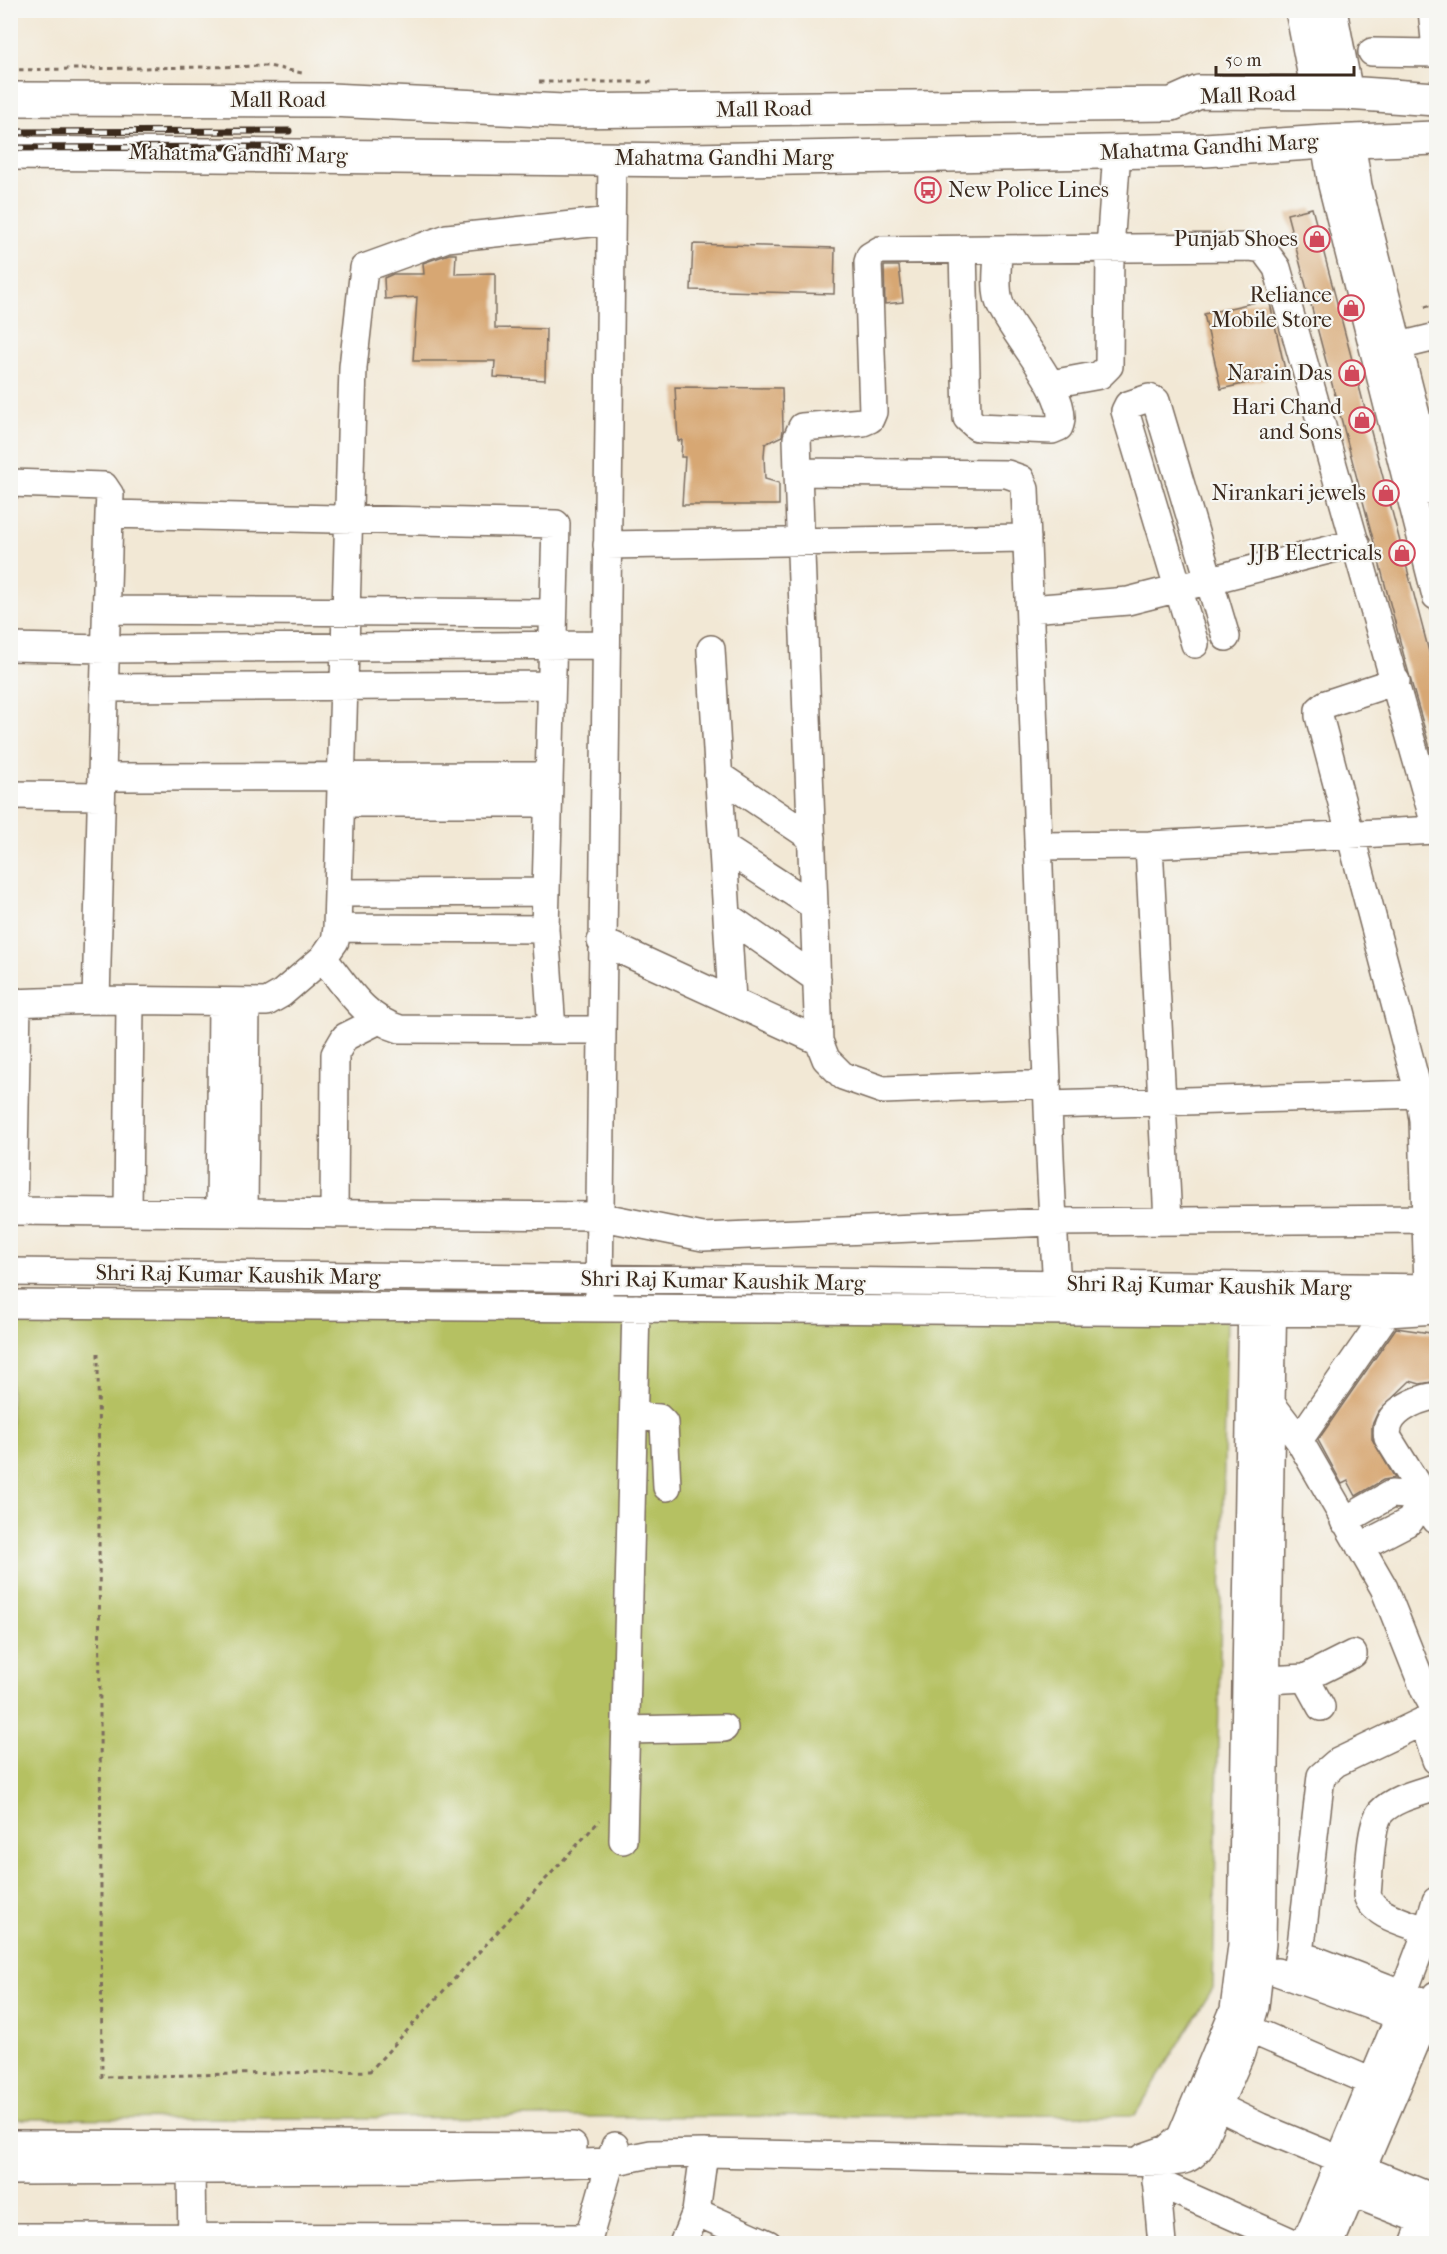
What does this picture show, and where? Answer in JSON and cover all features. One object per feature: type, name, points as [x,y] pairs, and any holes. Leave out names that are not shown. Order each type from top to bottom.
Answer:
[{"type":"main road","points":[[1302,10],[1332,93]]},
{"type":"main road","points":[[1329,10],[1332,93]]},
{"type":"main road","name":"Mall Road","points":[[10,99],[330,100],[563,111],[1172,104],[1199,92],[1332,93],[1436,98]]},
{"type":"main road","points":[[494,108],[495,158]]},
{"type":"main road","name":"Mahatma Gandhi Marg","points":[[10,153],[612,159],[1118,152],[1204,150],[1338,141],[1434,141]]},
{"type":"street","points":[[1372,52],[1437,52],[1432,10]]},
{"type":"street","points":[[1338,141],[1358,186],[1437,494]]},
{"type":"street","points":[[1338,141],[1332,185],[1437,596]]},
{"type":"street","points":[[1118,152],[1110,248],[1109,360],[1105,372],[1124,408],[1195,644]]},
{"type":"street","points":[[598,1308],[612,159]]},
{"type":"street","points":[[611,221],[447,238],[364,268],[352,367],[347,646],[335,941],[323,958],[274,999],[267,1002],[96,1000],[14,1003],[12,1210],[598,1216],[703,1237],[1052,1222],[1427,1219]]},
{"type":"street","points":[[1038,846],[1149,845],[1437,829],[1277,268],[1263,249],[1250,247],[880,250],[870,256],[873,412],[870,419],[863,422],[802,427],[797,438],[819,1041],[826,1059],[843,1076],[883,1090],[1048,1094],[1162,1102],[1419,1094]]},
{"type":"street","points":[[963,249],[967,418],[977,427],[1052,430],[1059,427],[1062,415],[1051,384],[999,301],[998,249]]},
{"type":"street","points":[[1399,346],[1437,337]]},
{"type":"street","points":[[1051,384],[1105,372]]},
{"type":"street","points":[[1124,408],[1149,398],[1156,401],[1226,638]]},
{"type":"street","points":[[798,472],[1016,476],[1021,479],[1025,489],[1052,1222],[1058,1284]]},
{"type":"street","points":[[10,483],[104,486],[110,495],[96,1000]]},
{"type":"street","points":[[109,514],[556,524],[545,929],[552,1030]]},
{"type":"street","points":[[606,545],[1027,538]]},
{"type":"street","points":[[1030,609],[1128,601],[1356,543]]},
{"type":"street","points":[[107,610],[554,613]]},
{"type":"street","points":[[10,647],[105,649],[605,645]]},
{"type":"street","points":[[711,649],[732,1000]]},
{"type":"street","points":[[1396,681],[1326,704],[1319,710],[1320,725],[1419,1094],[1430,1119],[1427,1219],[1434,1295]]},
{"type":"street","points":[[104,688],[551,685]]},
{"type":"street","points":[[718,775],[812,838]]},
{"type":"street","points":[[10,795],[102,787],[342,777],[549,776]]},
{"type":"street","points":[[341,803],[548,803]]},
{"type":"street","points":[[1149,845],[1168,1221]]},
{"type":"street","points":[[723,848],[814,906]]},
{"type":"street","points":[[338,893],[546,892]]},
{"type":"street","points":[[727,916],[817,979]]},
{"type":"street","points":[[337,928],[545,929]]},
{"type":"street","points":[[602,941],[819,1041]]},
{"type":"street","points":[[323,958],[377,1021],[400,1029],[600,1030]]},
{"type":"street","points":[[128,1212],[130,1001]]},
{"type":"street","points":[[232,1213],[234,1002]]},
{"type":"street","points":[[334,1214],[335,1054],[345,1037],[377,1021]]},
{"type":"street","name":"Shri Raj Kumar Kaushik Marg","points":[[10,1272],[1058,1284],[1262,1298],[1387,1312],[1434,1295]]},
{"type":"street","name":"Shri Raj Kumar Kaushik Marg","points":[[10,1304],[636,1308],[1434,1295]]},
{"type":"street","points":[[1149,2164],[1181,2137],[1234,2010],[1242,1945],[1251,1388],[1262,1298]]},
{"type":"street","points":[[10,2144],[626,2154],[704,2153],[1149,2164],[1186,2160],[1193,2157],[1249,2029],[1255,2007],[1260,1966],[1273,1405],[1262,1298]]},
{"type":"street","points":[[623,1840],[636,1308]]},
{"type":"street","points":[[1299,1440],[1387,1312]]},
{"type":"street","points":[[1251,1388],[1273,1405],[1299,1440],[1384,1588],[1432,1705],[1437,1760]]},
{"type":"street","points":[[1437,1396],[1418,1399],[1407,1405],[1388,1422],[1386,1430],[1388,1438],[1430,1492],[1437,1520]]},
{"type":"street","points":[[632,1486],[677,1487],[664,1423],[659,1418],[634,1416]]},
{"type":"street","points":[[1344,1521],[1391,1494],[1430,1492]]},
{"type":"street","points":[[1360,1548],[1410,1521],[1430,1492]]},
{"type":"street","points":[[1267,1680],[1305,1678],[1353,1654]]},
{"type":"street","points":[[1305,1678],[1321,1707]]},
{"type":"street","points":[[1298,1980],[1321,1776],[1336,1763],[1432,1705]]},
{"type":"street","points":[[626,1730],[724,1728]]},
{"type":"street","points":[[1427,1931],[1376,1910],[1369,1903],[1367,1895],[1379,1815],[1401,1799],[1437,1787]]},
{"type":"street","points":[[1305,2244],[1352,2164],[1383,2087],[1424,2010],[1427,1931],[1437,1901]]},
{"type":"street","points":[[1298,1980],[1308,1962],[1313,1959],[1424,2010]]},
{"type":"street","points":[[1260,1966],[1298,1980]]},
{"type":"street","points":[[1249,2029],[1383,2087]]},
{"type":"street","points":[[1217,2106],[1352,2164],[1430,2213]]},
{"type":"street","points":[[682,2244],[696,2212],[704,2153]]},
{"type":"street","points":[[10,2171],[414,2169],[626,2154]]},
{"type":"street","points":[[10,2237],[192,2241],[594,2242],[626,2154]]},
{"type":"street","points":[[1149,2164],[1158,2242]]},
{"type":"street","points":[[1149,2164],[1296,2244]]},
{"type":"street","points":[[1330,2244],[1352,2193],[1352,2164]]},
{"type":"street","points":[[191,2171],[192,2241]]},
{"type":"street","points":[[1352,2193],[1430,2213]]},
{"type":"street","points":[[696,2212],[768,2244]]},
{"type":"path","points":[[10,70],[269,66],[311,75]]},
{"type":"path","points":[[528,82],[656,82]]},
{"type":"path","points":[[1425,307],[1437,304]]},
{"type":"path","points":[[98,1353],[102,2077],[370,2071],[624,1793]]},
{"type":"green space","points":[[11,1306],[1227,1320],[1213,1988],[1135,2115],[11,2119]]},
{"type":"building","points":[[1312,208],[1437,682],[1437,761],[1434,762],[1287,214]]},
{"type":"building","points":[[693,244],[835,248],[834,294],[691,290]]},
{"type":"building","points":[[449,254],[456,254],[455,274],[495,273],[495,328],[546,329],[545,380],[494,377],[495,361],[413,361],[417,297],[385,299],[384,278],[393,274],[424,274],[423,263]]},
{"type":"building","points":[[884,266],[899,266],[903,302],[885,304]]},
{"type":"building","points":[[1269,299],[1286,374],[1221,389],[1204,314]]},
{"type":"building","points":[[675,387],[782,388],[782,436],[765,444],[764,456],[765,479],[779,483],[779,505],[682,505],[685,457],[681,457],[682,440],[678,441]]},
{"type":"building","points":[[1396,1328],[1437,1334],[1437,1381],[1420,1384],[1410,1381],[1378,1412],[1372,1425],[1372,1439],[1395,1478],[1383,1480],[1356,1496],[1348,1481],[1342,1484],[1318,1440]]},
{"type":"railway","points":[[10,132],[289,131]]},
{"type":"railway","points":[[10,148],[289,147]]},
{"type":"place","name":"New Police Lines","points":[[928,190]]},
{"type":"place","name":"Punjab Shoes","points":[[1317,239]]},
{"type":"place","name":"Reliance Mobile Store","points":[[1351,308]]},
{"type":"place","name":"Narain Das","points":[[1352,373]]},
{"type":"place","name":"Hari Chand and Sons","points":[[1362,420]]},
{"type":"place","name":"Nirankari jewels","points":[[1386,493]]},
{"type":"place","name":"JJB Electricals","points":[[1402,553]]}]
